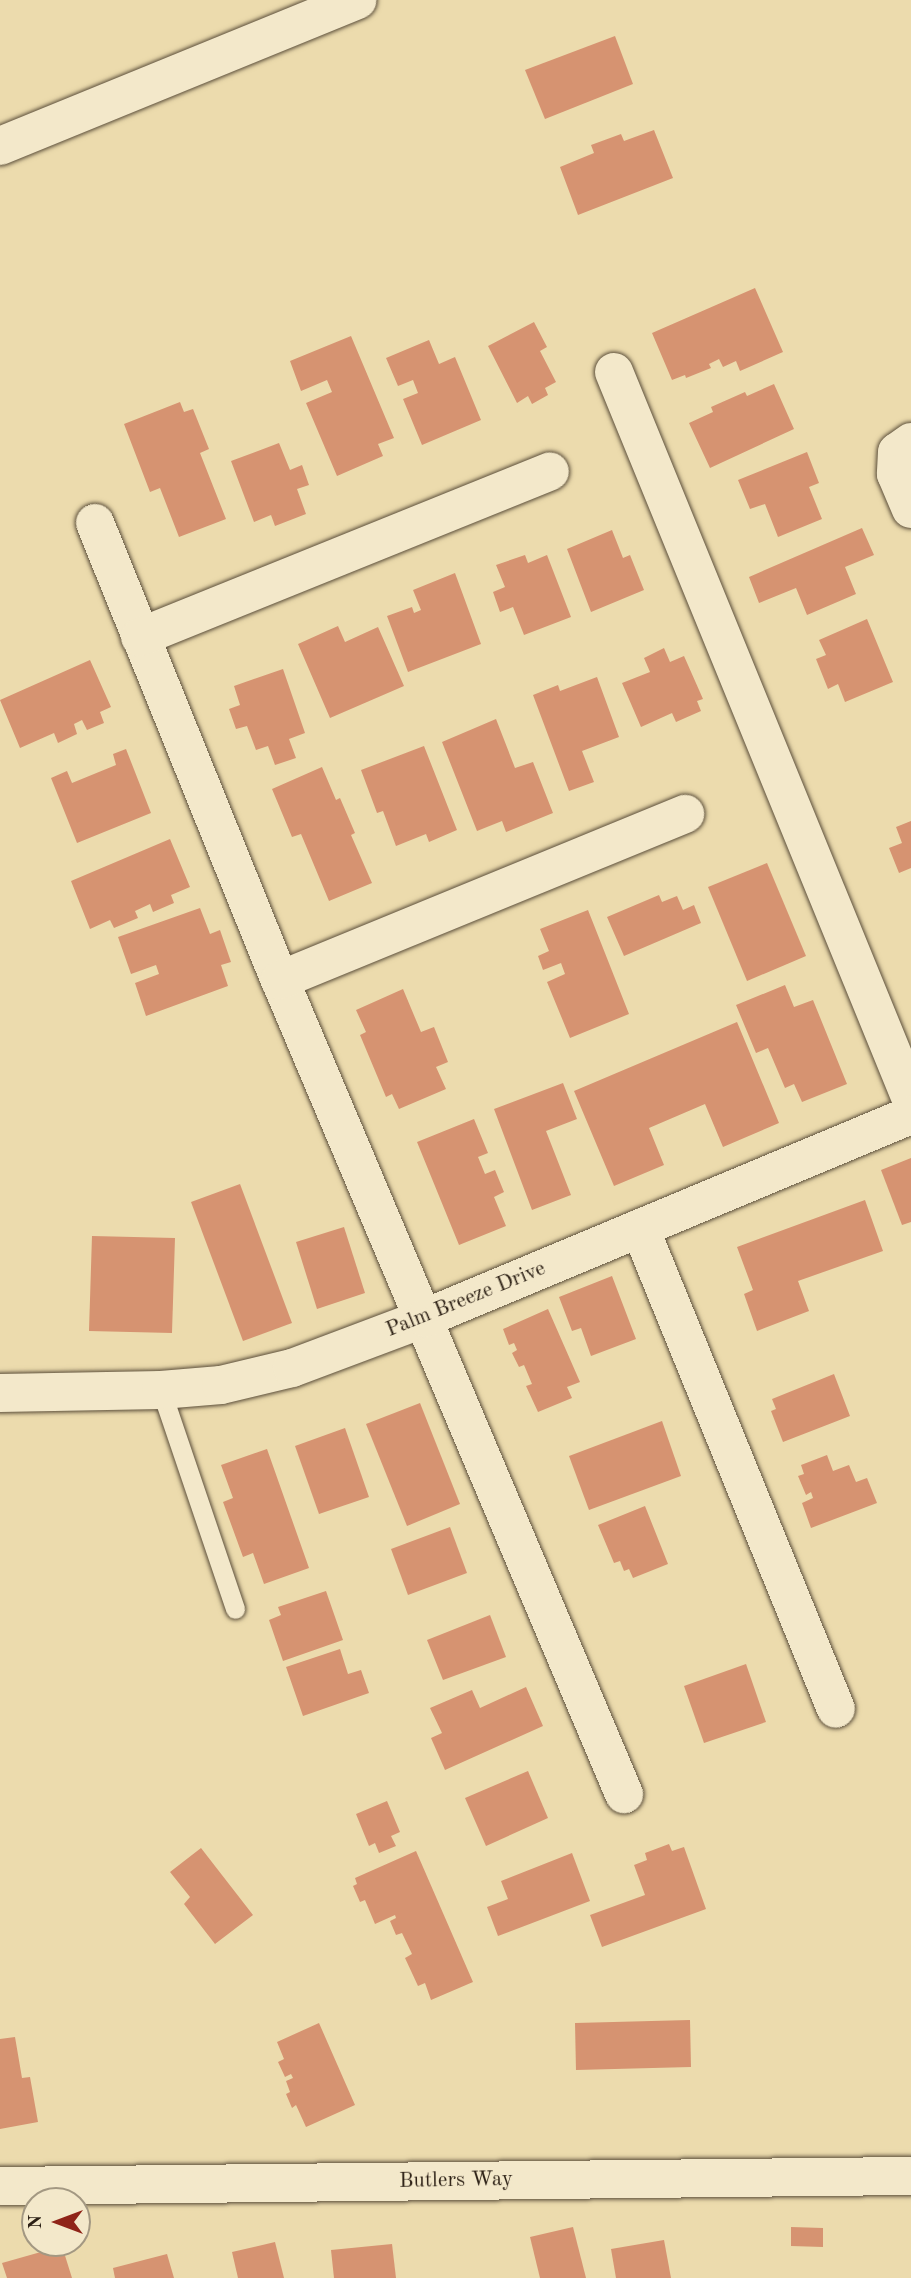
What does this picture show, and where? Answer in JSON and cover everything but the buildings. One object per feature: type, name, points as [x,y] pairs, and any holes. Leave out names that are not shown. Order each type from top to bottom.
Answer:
[{"type":"street","points":[[0,146],[357,0]]},
{"type":"street","points":[[614,372],[911,1099]]},
{"type":"street","points":[[911,442],[897,452],[896,474],[911,509]]},
{"type":"street","points":[[140,637],[550,471]]},
{"type":"street","points":[[95,523],[281,980],[624,1794]]},
{"type":"street","points":[[281,980],[685,814]]},
{"type":"street","name":"Palm Breeze Drive","points":[[0,1393],[161,1390],[221,1385],[292,1368],[425,1318],[911,1115]]},
{"type":"street","points":[[640,1228],[836,1709]]},
{"type":"street","name":"Butlers Way","points":[[0,2186],[911,2176]]},
{"type":"lane","points":[[161,1390],[235,1609]]}]
